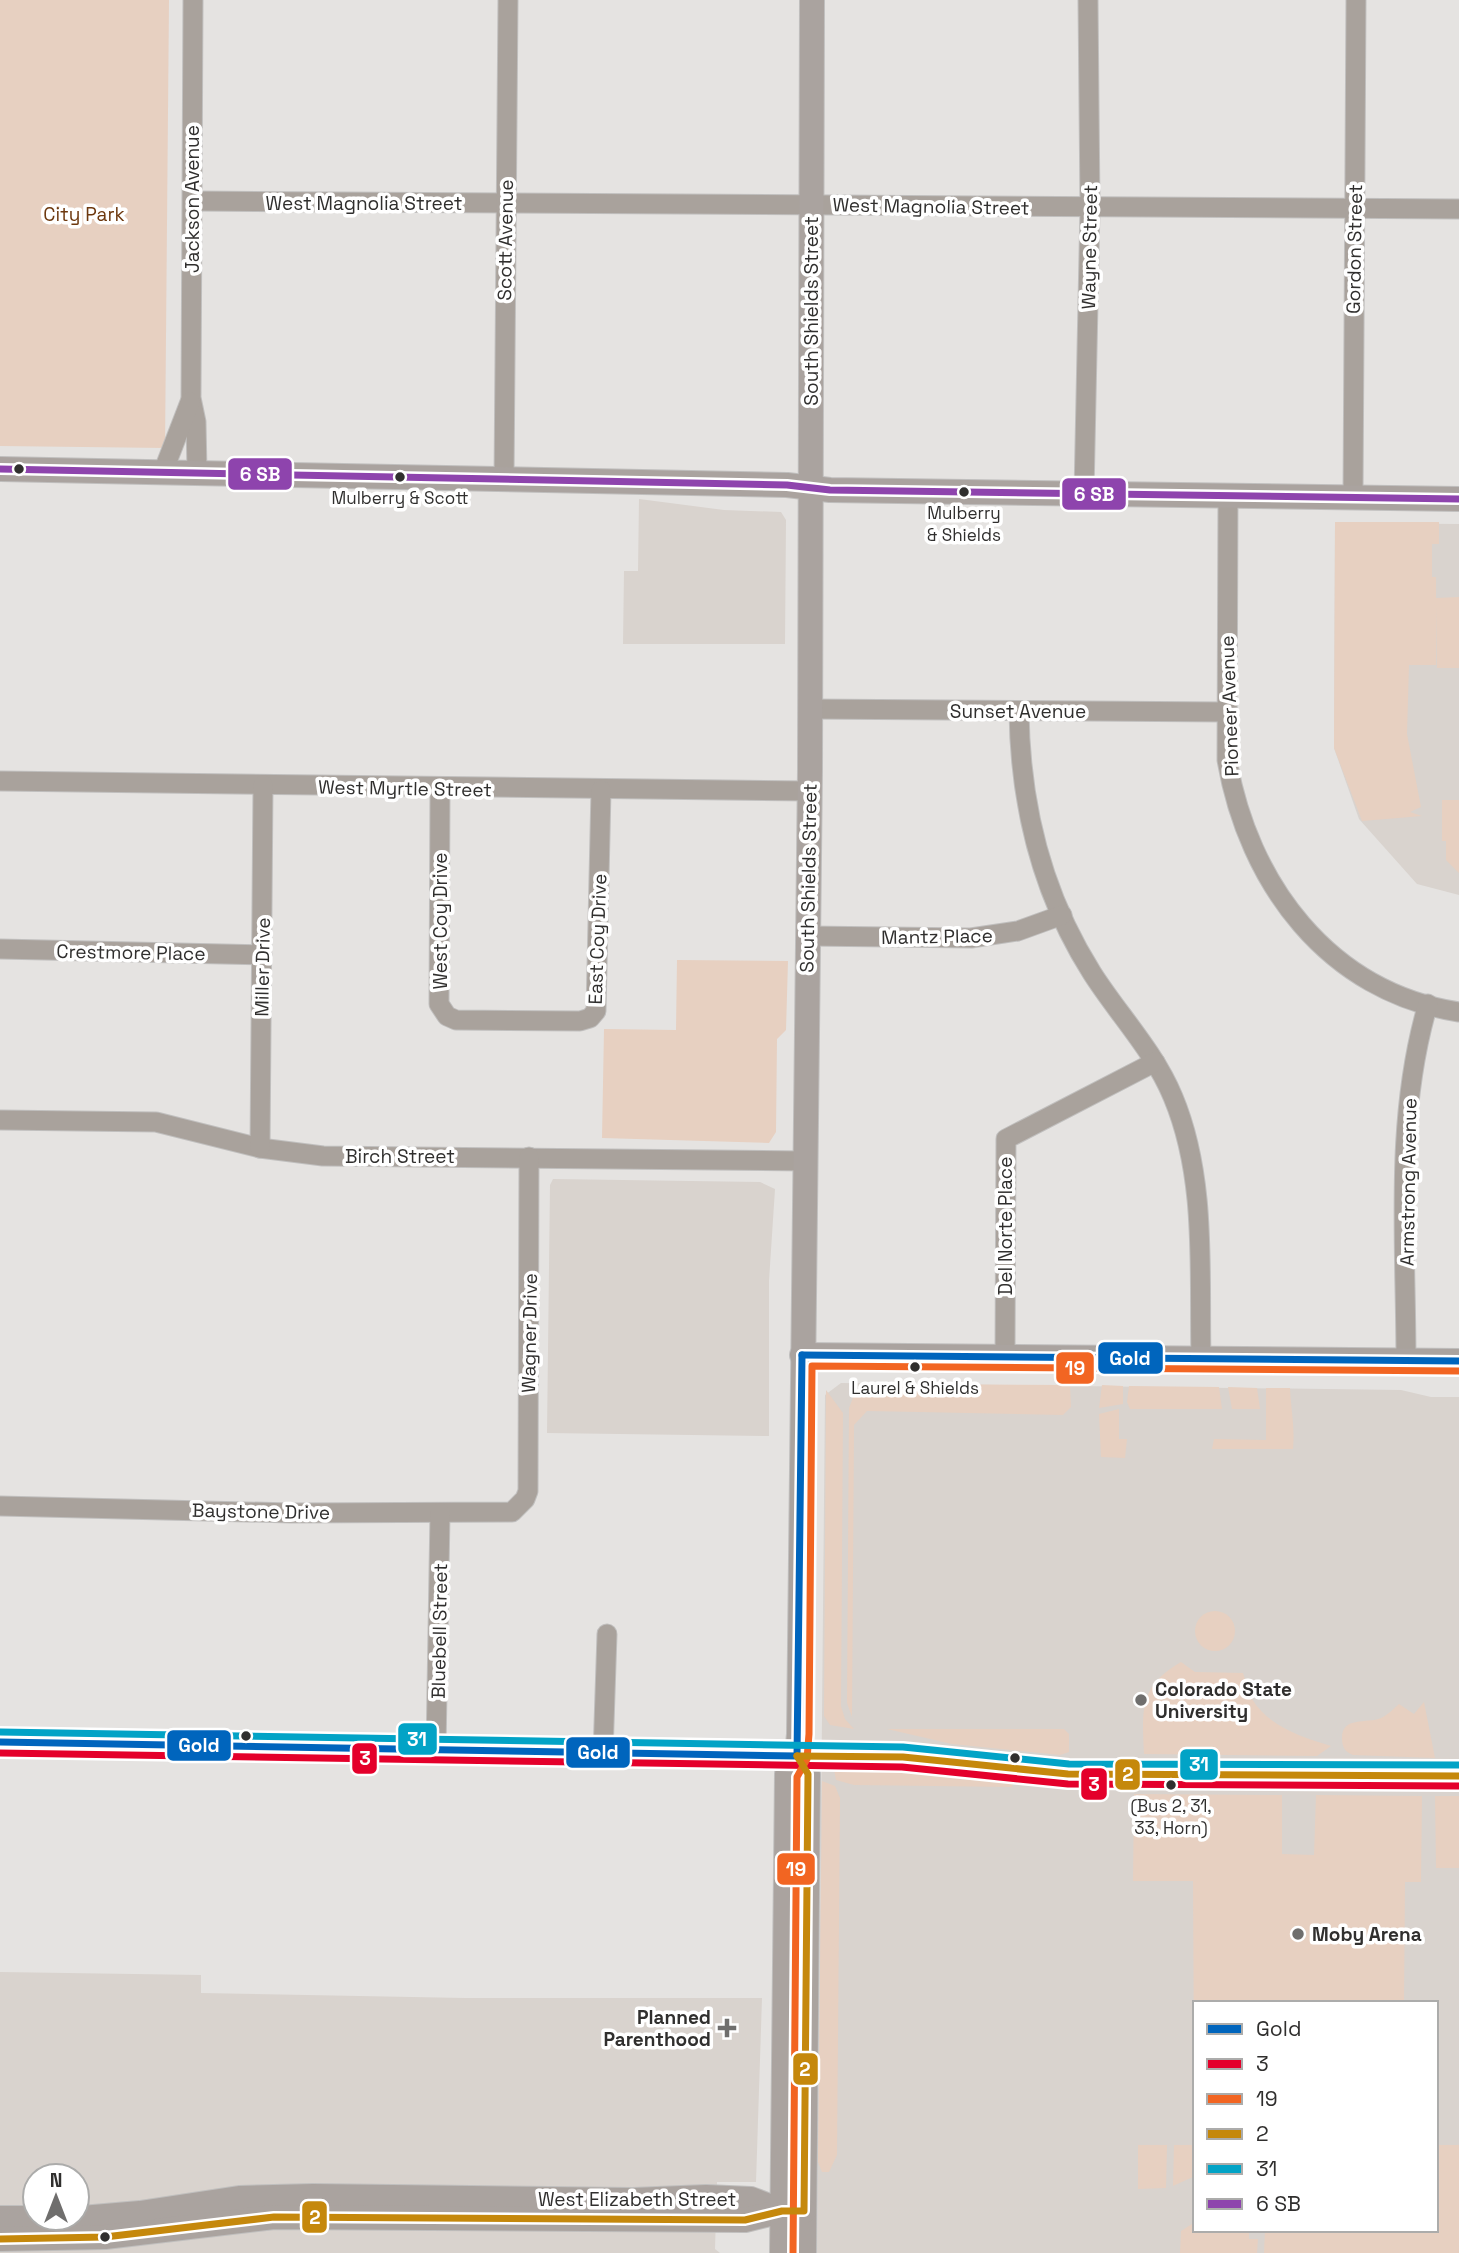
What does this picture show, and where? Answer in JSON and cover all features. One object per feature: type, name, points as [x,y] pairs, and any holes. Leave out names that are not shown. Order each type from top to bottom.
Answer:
[{"type":"main road","name":"South Shields Street","points":[[804,2253],[793,2211],[787,1774],[797,1756],[808,936],[812,0]]},
{"type":"main road","points":[[0,468],[1084,494],[1459,499]]},
{"type":"main road","points":[[802,1355],[1459,1361]]},
{"type":"main road","name":"West Elizabeth Street","points":[[0,2218],[114,2216],[230,2199],[301,2196],[633,2200],[706,2197],[751,2199],[793,2211]]},
{"type":"main road","name":"South Shields Street","points":[[782,2253],[793,2211]]},
{"type":"main road","name":"West Elizabeth Street","points":[[0,2239],[105,2237],[274,2217],[745,2220],[793,2211]]},
{"type":"street","name":"Jackson Avenue","points":[[193,0],[191,398],[197,422],[197,472]]},
{"type":"street","name":"Scott Avenue","points":[[504,480],[508,0]]},
{"type":"street","name":"Wayne Street","points":[[1084,494],[1090,207],[1088,0]]},
{"type":"street","name":"Gordon Street","points":[[1353,497],[1356,0]]},
{"type":"street","name":"West Magnolia Street","points":[[193,201],[1459,209]]},
{"type":"street","name":"Jackson Avenue","points":[[163,472],[191,398]]},
{"type":"street","name":"Pioneer Avenue","points":[[1228,495],[1227,760],[1234,799],[1248,842],[1272,887],[1323,947],[1350,969],[1385,989],[1459,1012]]},
{"type":"street","name":"Sunset Avenue","points":[[809,709],[1226,712]]},
{"type":"street","points":[[1019,711],[1021,763],[1028,814],[1041,865],[1090,971],[1155,1062],[1172,1095],[1192,1159],[1198,1198],[1201,1358]]},
{"type":"street","name":"West Myrtle Street","points":[[0,781],[440,789],[809,791]]},
{"type":"street","name":"Miller Drive","points":[[260,1148],[263,785]]},
{"type":"street","name":"West Coy Drive","points":[[440,789],[440,1009],[446,1016],[456,1020],[522,1020]]},
{"type":"street","name":"East Coy Drive","points":[[522,1020],[580,1021],[590,1018],[596,1011],[601,790]]},
{"type":"street","name":"Mantz Place","points":[[808,936],[971,938],[1018,931],[1062,915]]},
{"type":"street","name":"Crestmore Place","points":[[0,949],[262,955]]},
{"type":"street","name":"Armstrong Avenue","points":[[1406,1361],[1405,1126],[1418,1039],[1428,1004]]},
{"type":"street","name":"Del Norte Place","points":[[1005,1356],[1006,1139],[1155,1062]]},
{"type":"street","name":"Birch Street","points":[[0,1120],[156,1122],[260,1148],[323,1156],[805,1161]]},
{"type":"street","name":"Wagner Drive","points":[[520,1506],[528,1491],[529,1157]]},
{"type":"street","name":"Baystone Drive","points":[[0,1506],[502,1514],[520,1506]]},
{"type":"street","name":"Bluebell Street","points":[[436,1750],[440,1513]]},
{"type":"street","points":[[603,1754],[607,1634]]},
{"type":"street","points":[[0,1742],[903,1757],[1068,1774],[1459,1776]]},
{"type":"shaded area","points":[[639,499],[724,510],[781,512],[786,520],[785,644],[623,644],[624,571],[638,571]]},
{"type":"shaded area","points":[[1335,523],[1459,524],[1459,895],[1417,884],[1359,819],[1334,748]]},
{"type":"shaded area","points":[[553,1179],[760,1182],[775,1189],[769,1281],[769,1436],[547,1433],[550,1185]]},
{"type":"shaded area","name":"Colorado State University","points":[[841,1383],[1401,1390],[1431,1397],[1459,1397],[1459,2253],[817,2253],[825,1395]]},
{"type":"shaded area","points":[[0,1972],[201,1975],[201,1993],[465,1998],[762,1998],[756,2182],[717,2182],[715,2249],[720,2253],[0,2253]]},
{"type":"green space","name":"City Park","points":[[0,0],[169,0],[165,448],[0,446]]},
{"type":"green space","points":[[1335,522],[1439,522],[1439,544],[1432,544],[1432,577],[1436,577],[1436,598],[1459,597],[1459,668],[1437,668],[1436,605],[1436,665],[1409,665],[1407,734],[1421,807],[1410,812],[1422,816],[1362,821],[1334,748]]},
{"type":"green space","points":[[1442,800],[1459,800],[1459,873],[1446,860],[1446,841],[1442,841]]},
{"type":"green space","points":[[677,960],[788,961],[786,1030],[777,1039],[776,1132],[769,1143],[602,1138],[604,1029],[676,1030]]},
{"type":"green space","points":[[868,1384],[909,1384],[909,1387],[918,1387],[919,1384],[1070,1385],[1071,1407],[1063,1415],[867,1411],[854,1425],[852,1717],[847,1703],[849,1408],[856,1390]]},
{"type":"green space","points":[[1102,1385],[1123,1386],[1123,1404],[1099,1408]]},
{"type":"green space","points":[[1129,1386],[1219,1387],[1222,1409],[1130,1409],[1127,1402]]},
{"type":"green space","points":[[1228,1387],[1257,1388],[1260,1409],[1232,1409]]},
{"type":"green space","points":[[1266,1388],[1290,1388],[1293,1449],[1212,1449],[1214,1439],[1266,1440]]},
{"type":"green space","points":[[826,1390],[843,1413],[841,1706],[845,1719],[854,1729],[830,1725],[824,1716]]},
{"type":"green space","points":[[1119,1409],[1119,1439],[1127,1439],[1125,1458],[1101,1457],[1099,1414]]},
{"type":"green space","points":[[1215,1611],[1223,1612],[1229,1617],[1234,1623],[1234,1639],[1229,1645],[1223,1650],[1215,1651],[1207,1650],[1201,1645],[1196,1639],[1195,1631],[1196,1623],[1201,1617],[1207,1612]]},
{"type":"green space","points":[[1181,1662],[1195,1672],[1243,1673],[1250,1696],[1267,1717],[1298,1735],[1331,1746],[1317,1756],[1144,1754],[1144,1712],[1150,1690],[1157,1680]]},
{"type":"green space","points":[[1424,1702],[1435,1758],[1353,1755],[1344,1749],[1342,1741],[1346,1726],[1381,1718],[1399,1704],[1414,1714]]},
{"type":"green space","points":[[887,1729],[1064,1729],[1069,1734],[1069,1752],[1060,1755],[952,1744]]},
{"type":"green space","points":[[834,1770],[915,1772],[1013,1784],[1012,1787],[854,1785],[836,1780]]},
{"type":"green space","points":[[822,1781],[835,1786],[840,1798],[837,2155],[829,2172],[822,2172],[818,2162]]},
{"type":"green space","name":"Moby Arena","points":[[1134,1794],[1282,1795],[1282,1854],[1314,1855],[1316,1795],[1422,1796],[1421,1882],[1405,1882],[1404,2001],[1194,2001],[1193,1881],[1133,1881]]},
{"type":"green space","points":[[1435,1796],[1459,1796],[1459,1868],[1436,1868]]},
{"type":"green space","points":[[1138,2145],[1167,2145],[1166,2188],[1138,2189]]},
{"type":"green space","points":[[1174,2145],[1193,2145],[1193,2177],[1173,2186]]},
{"type":"green space","points":[[1438,2145],[1459,2145],[1459,2253],[1264,2253],[1265,2232],[1438,2232]]},
{"type":"green space","points":[[1193,2223],[1193,2232],[1249,2232],[1249,2239],[1258,2239],[1257,2253],[1180,2253],[1181,2231]]},
{"type":"transit line","points":[[0,469],[787,485],[830,490],[1459,499]]},
{"type":"transit line","name":"Gold","points":[[802,1355],[1459,1361]]},
{"type":"transit line","name":"Gold","points":[[797,1756],[802,1355]]},
{"type":"transit line","name":"19","points":[[793,2253],[797,1777],[807,1759],[809,1734],[812,1366],[1459,1371]]},
{"type":"transit line","name":"31","points":[[0,1732],[903,1747],[1069,1764],[1459,1765]]},
{"type":"transit line","name":"Gold","points":[[0,1742],[797,1756]]},
{"type":"transit line","name":"3","points":[[0,1753],[902,1767],[1068,1784],[1459,1786]]},
{"type":"transit line","name":"2","points":[[797,1756],[903,1757],[1068,1774],[1459,1776]]},
{"type":"transit line","name":"2","points":[[0,2239],[105,2237],[274,2217],[745,2220],[782,2211],[804,2211],[808,1774],[797,1756]]},
{"type":"place","name":"Mulberry & Scott","points":[[400,477]]},
{"type":"place","name":"Mulberry & Shields","points":[[964,492]]},
{"type":"place","name":"Laurel & Shields","points":[[915,1367]]},
{"type":"place","name":"Colorado State University","points":[[1141,1700]]},
{"type":"place","name":"(Bus 2, 31, 33, Horn)","points":[[1171,1785]]},
{"type":"place","name":"Moby Arena","points":[[1298,1934]]},
{"type":"place","name":"Planned Parenthood","points":[[727,2028]]}]
